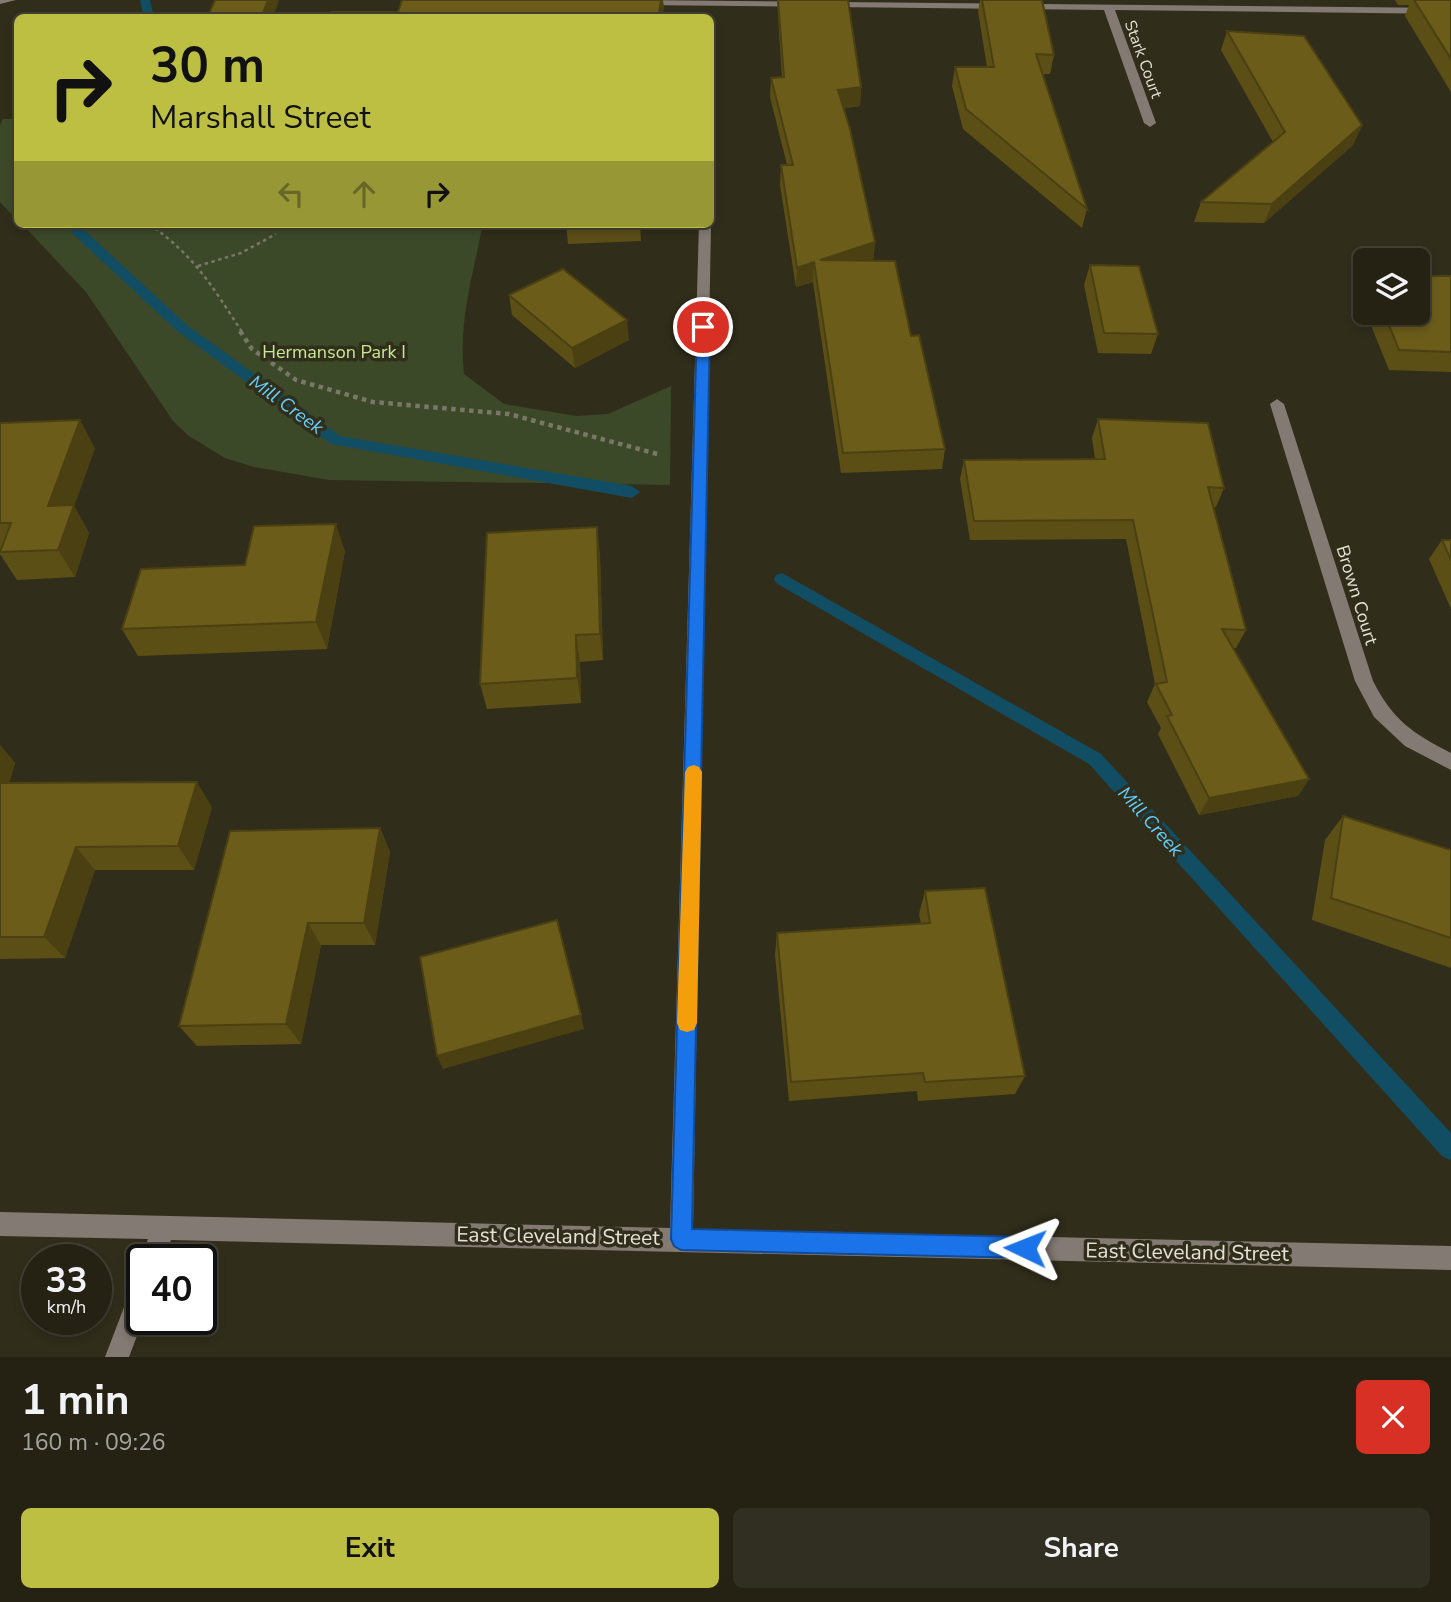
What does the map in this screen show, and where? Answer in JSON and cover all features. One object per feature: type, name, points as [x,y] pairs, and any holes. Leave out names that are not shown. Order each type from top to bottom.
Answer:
[{"type":"street","points":[[0,1],[11,0]]},
{"type":"street","points":[[626,1],[1451,11]]},
{"type":"street","name":"Stark Court","points":[[1108,7],[1150,123]]},
{"type":"street","points":[[681,1239],[705,228]]},
{"type":"street","name":"Brown Court","points":[[1277,404],[1364,681],[1380,712],[1411,741],[1451,762]]},
{"type":"street","name":"East Cleveland Street","points":[[0,1224],[1451,1258]]},
{"type":"street","points":[[158,1244],[164,1228]]},
{"type":"street","points":[[117,1357],[126,1333]]},
{"type":"path","points":[[155,228],[176,243],[198,266],[252,349],[305,383],[340,394],[401,406],[509,414],[571,429],[650,454],[701,456]]},
{"type":"path","points":[[198,266],[241,253],[276,234]]},
{"type":"green space","points":[[3,119],[14,119],[14,217],[0,202],[0,125]]},
{"type":"green space","name":"Hermanson Park I","points":[[26,228],[482,228],[465,317],[464,374],[504,404],[576,416],[608,414],[671,386],[670,485],[329,480],[254,467],[225,458],[189,436],[173,421],[86,292]]},
{"type":"building","points":[[215,0],[268,0],[263,14],[209,14]]},
{"type":"building","points":[[402,0],[661,0],[659,14],[332,14],[398,12]]},
{"type":"building","points":[[778,0],[848,0],[861,87],[838,90],[850,129],[875,242],[820,260],[895,261],[911,336],[919,335],[945,449],[843,453],[814,262],[797,268],[781,165],[793,165],[771,78],[784,77]]},
{"type":"building","points":[[982,0],[1042,0],[1054,55],[1036,54],[1087,209],[966,109],[955,67],[994,67]]},
{"type":"building","points":[[1414,0],[1451,0],[1451,59]]},
{"type":"building","points":[[1227,31],[1304,36],[1362,125],[1272,204],[1201,202],[1285,132]]},
{"type":"building","points":[[1090,265],[1139,266],[1158,334],[1104,333]]},
{"type":"building","points":[[563,269],[627,320],[572,348],[509,295]]},
{"type":"building","points":[[1430,272],[1432,276],[1451,276],[1451,352],[1399,350],[1389,325],[1430,325]]},
{"type":"building","points":[[1098,419],[1208,423],[1224,488],[1208,487],[1246,630],[1222,629],[1309,779],[1209,798],[1167,716],[1172,715],[1156,684],[1167,682],[1133,520],[974,521],[964,460],[1105,459]]},
{"type":"building","points":[[80,420],[48,506],[74,505],[58,550],[0,552],[11,523],[0,523],[0,423]]},
{"type":"building","points":[[336,524],[316,622],[122,629],[141,569],[245,565],[254,526]]},
{"type":"building","points":[[597,527],[600,634],[576,635],[577,678],[480,684],[487,533]]},
{"type":"building","points":[[1442,540],[1451,540],[1451,560]]},
{"type":"building","points":[[197,782],[178,846],[76,847],[44,937],[0,937],[0,783]]},
{"type":"building","points":[[1343,816],[1451,850],[1451,938],[1331,898]]},
{"type":"building","points":[[380,828],[364,923],[308,923],[286,1024],[179,1026],[230,831]]},
{"type":"building","points":[[985,888],[1025,1076],[925,1082],[923,1073],[791,1082],[777,933],[930,923],[925,891]]},
{"type":"building","points":[[557,920],[581,1015],[437,1056],[420,957]]},
{"type":"waterway","name":"Mill Creek","points":[[145,0],[148,14]]},
{"type":"waterway","name":"Mill Creek","points":[[77,228],[182,328],[336,440],[632,492]]},
{"type":"waterway","name":"Mill Creek","points":[[782,579],[1095,759],[1451,1149]]},
{"type":"slow traffic","points":[[687,1023],[694,772]]},
{"type":"route","points":[[703,327],[681,1239],[1025,1248]]}]
